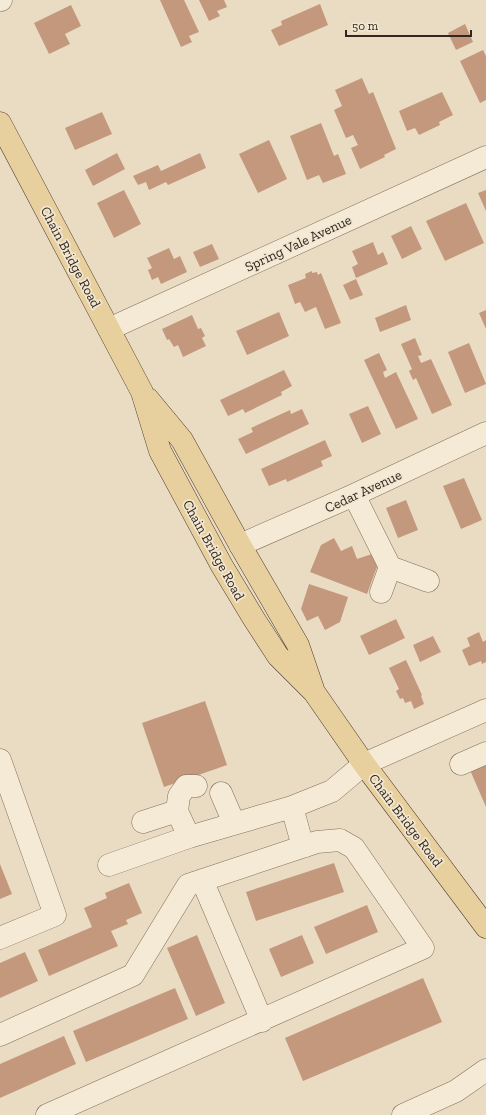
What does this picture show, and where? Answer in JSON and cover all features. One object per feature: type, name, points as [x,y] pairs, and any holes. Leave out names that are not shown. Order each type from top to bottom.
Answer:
[{"type":"main road","name":"Chain Bridge Road","points":[[3,135],[142,392],[160,451],[222,566],[278,656],[314,692],[364,764],[486,926]]},
{"type":"main road","name":"Chain Bridge Road","points":[[142,392],[182,440],[240,545],[298,645],[314,692]]},
{"type":"street","name":"Spring Vale Avenue","points":[[109,329],[486,157]]},
{"type":"street","name":"Cedar Avenue","points":[[240,545],[354,496],[486,433]]},
{"type":"street","points":[[354,496],[390,567],[428,581]]},
{"type":"street","points":[[382,592],[390,567]]},
{"type":"street","points":[[109,865],[189,837],[292,806],[332,791],[364,764],[486,710]]},
{"type":"street","points":[[461,764],[486,752]]},
{"type":"street","points":[[0,760],[55,915],[0,938]]},
{"type":"street","points":[[189,837],[177,811],[178,796],[186,786],[196,786]]},
{"type":"street","points":[[222,793],[234,823]]},
{"type":"street","points":[[292,806],[303,847]]},
{"type":"street","points":[[143,822],[177,811]]},
{"type":"street","points":[[0,1035],[133,975],[188,885],[317,842],[340,840],[354,848],[423,948],[262,1021],[117,1083],[47,1115]]},
{"type":"street","points":[[202,880],[262,1021]]},
{"type":"street","points":[[403,1115],[456,1091],[486,1070]]},
{"type":"building","points":[[160,0],[184,0],[199,32],[189,36],[192,42],[181,47]]},
{"type":"building","points":[[199,0],[224,0],[227,7],[217,11],[220,16],[209,21]]},
{"type":"building","points":[[320,4],[328,25],[279,46],[271,30],[282,25],[281,21]]},
{"type":"building","points":[[71,5],[81,26],[65,34],[70,44],[49,54],[34,23]]},
{"type":"building","points":[[465,24],[473,42],[456,50],[448,33]]},
{"type":"building","points":[[483,50],[486,56],[486,100],[480,103],[460,61]]},
{"type":"building","points":[[362,78],[369,94],[373,92],[396,149],[384,155],[385,157],[360,169],[351,148],[358,145],[353,135],[346,138],[334,110],[342,106],[335,90]]},
{"type":"building","points":[[442,92],[453,115],[439,122],[440,125],[419,135],[415,128],[407,131],[399,111]]},
{"type":"building","points":[[102,112],[112,134],[75,150],[65,128]]},
{"type":"building","points":[[321,123],[334,156],[338,154],[346,174],[323,183],[319,175],[307,180],[290,136]]},
{"type":"building","points":[[269,140],[287,179],[258,193],[239,154]]},
{"type":"building","points":[[117,153],[125,169],[93,186],[85,170]]},
{"type":"building","points":[[200,153],[206,168],[168,185],[166,182],[149,190],[146,182],[138,185],[133,176],[158,165],[161,171]]},
{"type":"building","points":[[124,190],[141,224],[114,238],[97,203]]},
{"type":"building","points":[[486,190],[486,211],[478,193]]},
{"type":"building","points":[[466,203],[484,243],[445,261],[426,221]]},
{"type":"building","points":[[411,226],[422,249],[402,259],[391,236]]},
{"type":"building","points":[[373,242],[378,255],[383,252],[388,264],[356,278],[352,267],[358,264],[352,251]]},
{"type":"building","points":[[212,244],[219,259],[200,267],[193,252]]},
{"type":"building","points":[[169,248],[174,259],[180,256],[187,272],[161,284],[158,277],[152,280],[148,270],[152,268],[147,258]]},
{"type":"building","points":[[312,271],[312,273],[317,272],[318,275],[321,273],[341,323],[325,329],[316,307],[305,312],[300,302],[295,304],[288,285],[306,278],[305,274]]},
{"type":"building","points":[[356,279],[363,295],[350,300],[343,285]]},
{"type":"building","points":[[406,305],[411,320],[380,332],[375,318]]},
{"type":"building","points":[[486,310],[486,329],[479,313]]},
{"type":"building","points":[[279,312],[289,336],[247,355],[236,331]]},
{"type":"building","points":[[192,315],[198,329],[201,328],[205,336],[202,338],[206,346],[183,357],[178,345],[174,347],[169,339],[167,340],[162,329]]},
{"type":"building","points":[[415,338],[422,355],[418,356],[421,363],[431,359],[452,405],[432,414],[416,378],[413,380],[409,371],[412,369],[401,344]]},
{"type":"building","points":[[469,343],[486,384],[465,393],[448,352]]},
{"type":"building","points":[[379,353],[387,370],[383,372],[385,378],[396,372],[418,419],[396,429],[364,360]]},
{"type":"building","points":[[284,370],[292,386],[281,392],[282,395],[245,413],[243,409],[228,416],[220,400]]},
{"type":"building","points":[[368,406],[381,434],[362,443],[349,414]]},
{"type":"building","points":[[302,409],[309,424],[246,454],[238,439],[253,432],[251,428],[290,410],[291,414]]},
{"type":"building","points":[[325,440],[332,456],[321,461],[323,466],[287,482],[286,479],[269,486],[261,469]]},
{"type":"building","points":[[464,478],[482,520],[461,529],[443,486]]},
{"type":"building","points":[[406,500],[418,530],[398,538],[386,508]]},
{"type":"building","points":[[334,538],[341,551],[352,546],[357,559],[372,554],[377,567],[367,594],[310,572],[321,545]]},
{"type":"building","points":[[309,584],[348,597],[340,622],[325,630],[318,616],[307,621],[301,609]]},
{"type":"building","points":[[396,619],[405,638],[369,655],[360,636]]},
{"type":"building","points":[[479,632],[483,642],[486,640],[486,662],[482,664],[481,661],[469,666],[462,650],[470,646],[467,638]]},
{"type":"building","points":[[433,636],[441,652],[420,662],[413,645]]},
{"type":"building","points":[[406,660],[422,695],[424,704],[414,709],[411,701],[405,703],[403,698],[400,699],[396,691],[399,689],[389,668]]},
{"type":"building","points":[[205,701],[227,765],[164,787],[142,723]]},
{"type":"building","points":[[486,763],[486,807],[470,770]]},
{"type":"building","points":[[334,863],[344,892],[256,921],[246,892]]},
{"type":"building","points":[[0,864],[12,894],[0,899]]},
{"type":"building","points":[[129,883],[142,913],[126,920],[128,924],[111,931],[118,946],[49,976],[38,950],[92,927],[84,908],[107,898],[105,893]]},
{"type":"building","points":[[367,905],[378,932],[326,954],[314,927]]},
{"type":"building","points":[[197,935],[225,1003],[196,1016],[167,948]]},
{"type":"building","points":[[302,935],[314,963],[281,977],[269,949]]},
{"type":"building","points":[[25,952],[38,981],[0,998],[0,963]]},
{"type":"building","points":[[423,978],[442,1022],[303,1081],[285,1038]]},
{"type":"building","points":[[175,988],[188,1019],[86,1062],[73,1031]]},
{"type":"building","points":[[64,1036],[76,1064],[0,1098],[0,1064]]}]
